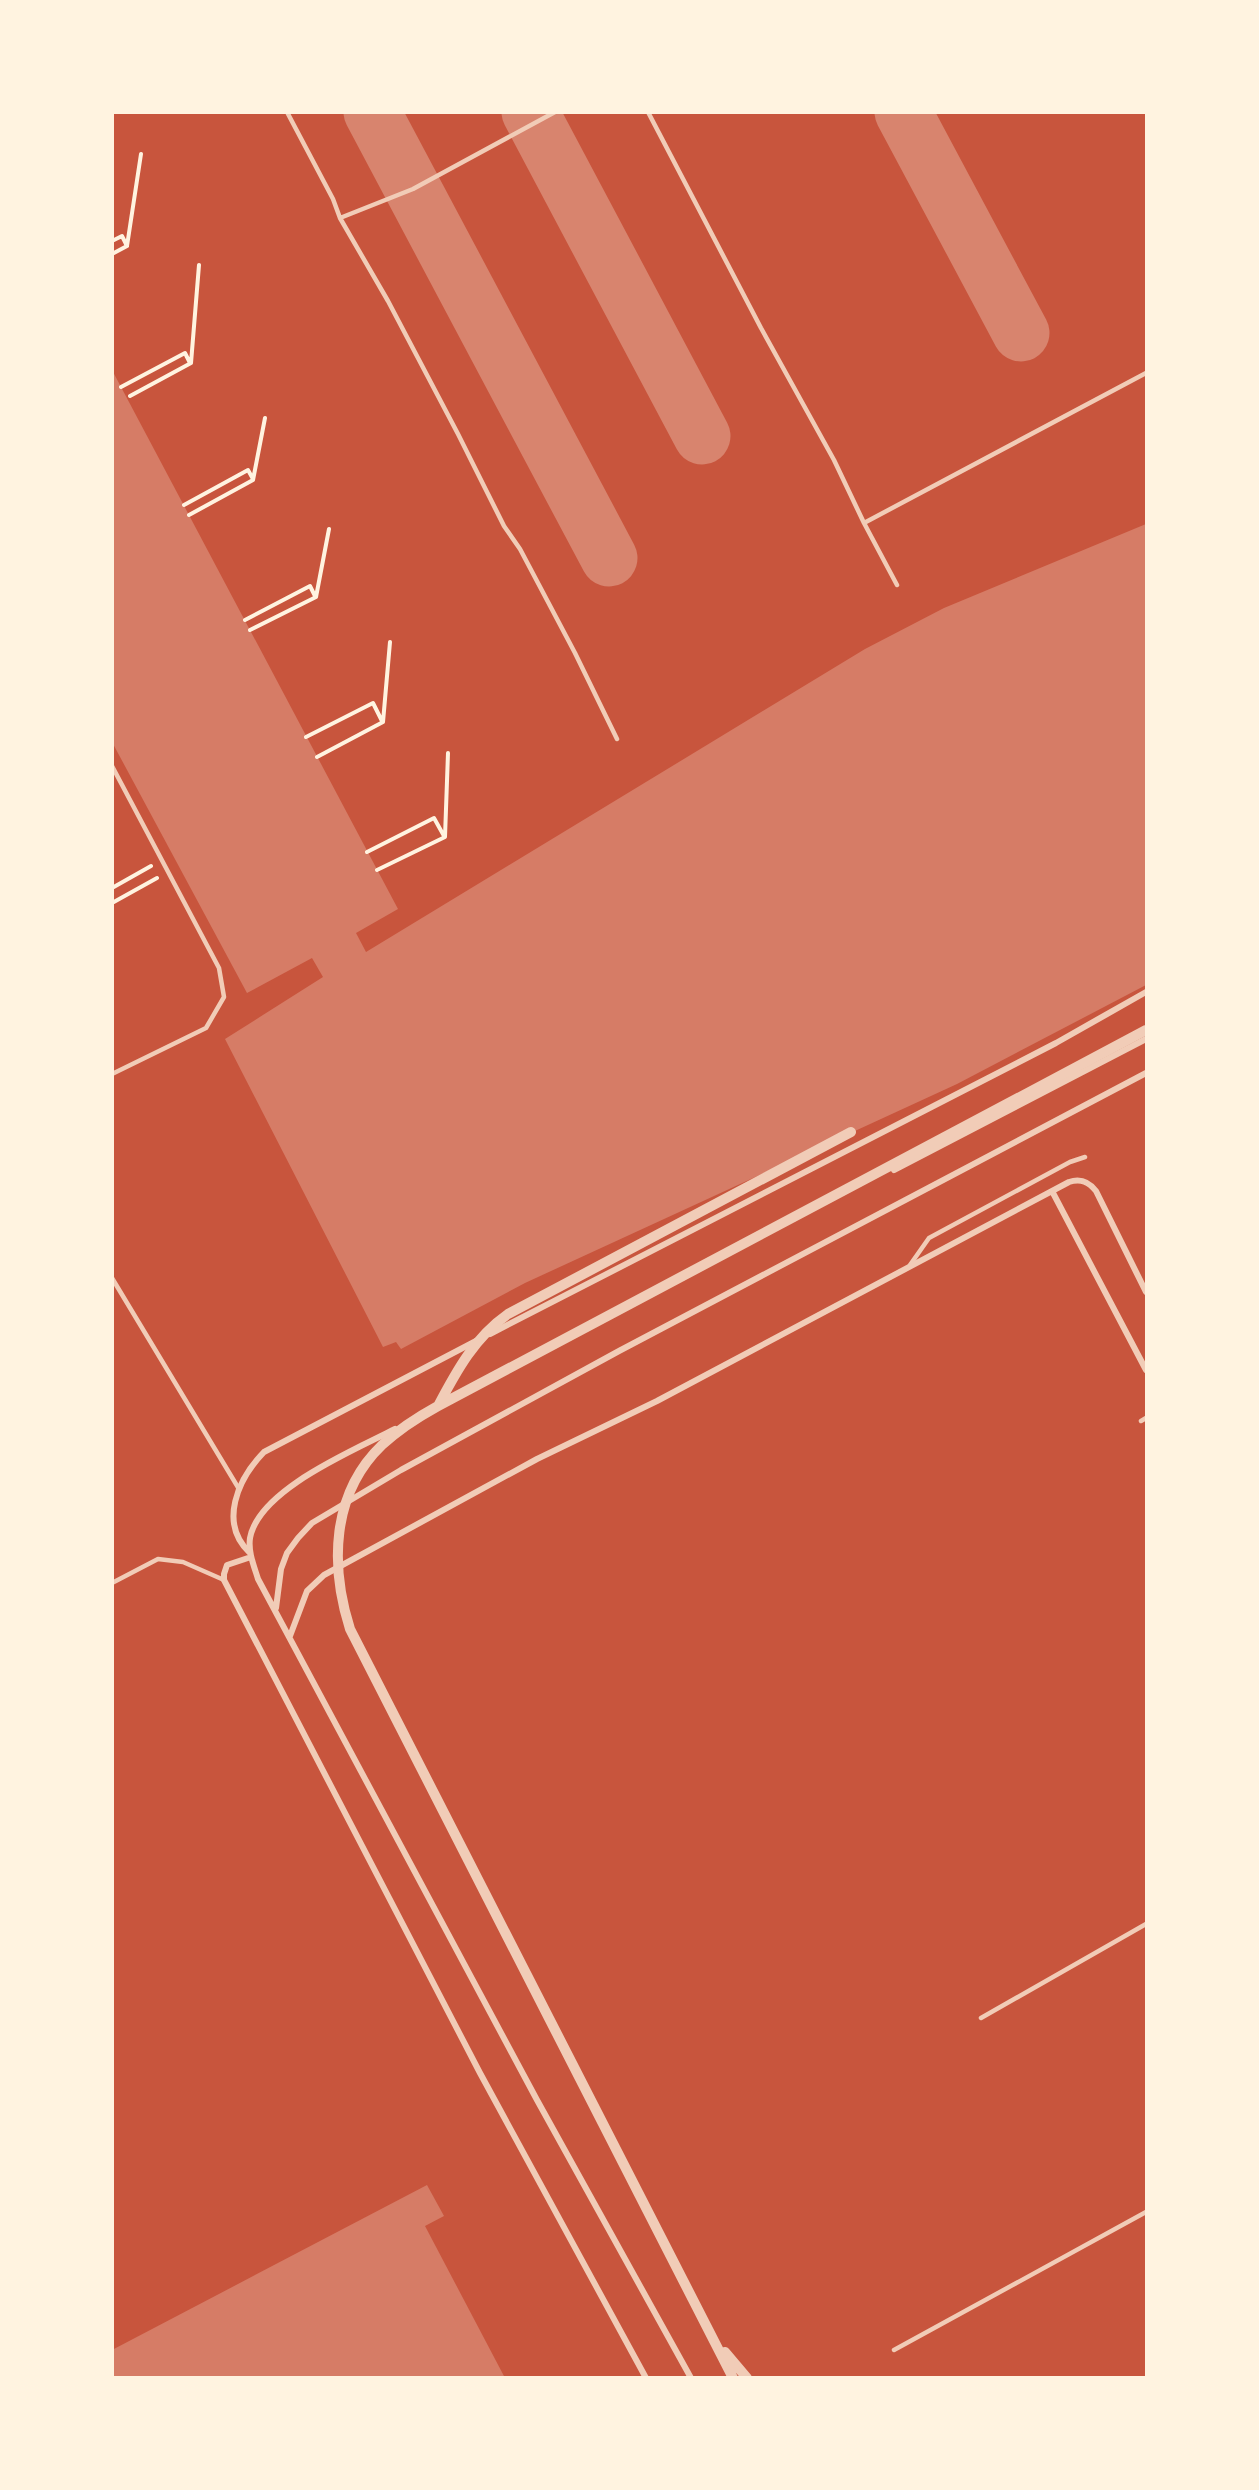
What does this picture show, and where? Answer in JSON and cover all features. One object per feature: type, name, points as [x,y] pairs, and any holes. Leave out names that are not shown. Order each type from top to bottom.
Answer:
[{"type":"street","points":[[251,1555],[241,1545],[234,1531],[234,1511],[239,1489],[255,1461],[279,1442],[1056,1043],[1146,992]]},
{"type":"street","points":[[733,2378],[350,1629],[341,1603],[336,1555],[345,1503],[358,1475],[381,1446],[407,1424],[1146,1030]]},
{"type":"street","points":[[691,2378],[537,2100],[276,1608],[258,1579],[251,1555],[251,1532],[264,1509],[296,1482],[314,1471],[1146,1039]]},
{"type":"street","points":[[276,1608],[281,1569],[287,1553],[312,1523],[401,1470],[619,1351],[1146,1073]]},
{"type":"street","points":[[438,1406],[460,1365],[473,1347],[490,1326],[508,1314],[851,1132]]},
{"type":"street","points":[[290,1636],[307,1591],[324,1575],[537,1459],[657,1401],[1076,1180],[1090,1184],[1096,1191],[1146,1292]]},
{"type":"street","points":[[1052,1191],[1146,1370]]},
{"type":"street","points":[[251,1555],[227,1565],[225,1580],[480,2073],[645,2378]]},
{"type":"street","points":[[713,2338],[747,2378]]},
{"type":"lane","points":[[287,112],[333,199],[340,218],[388,301],[504,526],[520,549],[575,653],[617,739]]},
{"type":"lane","points":[[340,218],[413,189],[555,112]]},
{"type":"lane","points":[[648,112],[761,328],[834,460],[897,585]]},
{"type":"lane","points":[[864,523],[1146,373]]},
{"type":"lane","points":[[112,766],[219,968],[224,997],[206,1028],[112,1074]]},
{"type":"lane","points":[[910,1266],[929,1238],[1085,1156]]},
{"type":"lane","points":[[112,1278],[239,1489]]},
{"type":"lane","points":[[1141,1420],[1146,1418]]},
{"type":"lane","points":[[112,1583],[158,1559],[183,1562],[225,1580]]},
{"type":"lane","points":[[981,2018],[1146,1924]]},
{"type":"lane","points":[[894,2350],[1146,2212]]},
{"type":"path","points":[[128,246],[141,154]]},
{"type":"path","points":[[112,241],[122,236],[128,246]]},
{"type":"path","points":[[112,254],[128,246]]},
{"type":"path","points":[[190,363],[199,266]]},
{"type":"path","points":[[122,387],[185,353],[190,363]]},
{"type":"path","points":[[130,396],[190,363]]},
{"type":"path","points":[[253,480],[265,417]]},
{"type":"path","points":[[184,505],[248,470],[253,480]]},
{"type":"path","points":[[189,515],[253,480]]},
{"type":"path","points":[[316,597],[329,529]]},
{"type":"path","points":[[245,620],[310,586],[316,597]]},
{"type":"path","points":[[250,630],[316,597]]},
{"type":"path","points":[[383,722],[390,642]]},
{"type":"path","points":[[306,737],[373,703],[383,722]]},
{"type":"path","points":[[317,757],[383,722]]},
{"type":"path","points":[[445,837],[448,753]]},
{"type":"path","points":[[367,852],[434,818],[445,837]]},
{"type":"path","points":[[377,870],[445,837]]},
{"type":"path","points":[[112,888],[153,865]]},
{"type":"path","points":[[112,903],[160,876]]},
{"type":"building","points":[[112,370],[398,909],[356,933],[366,952],[865,649],[944,608],[1146,524],[1146,985],[957,1084],[525,1283],[401,1349],[396,1342],[383,1347],[225,1039],[323,977],[312,958],[247,993],[112,742]]},
{"type":"building","points":[[427,2185],[444,2216],[425,2226],[505,2378],[112,2378],[112,2350]]},
{"type":"taxiway","points":[[372,112],[609,558]]},
{"type":"taxiway","points":[[530,112],[702,436]]},
{"type":"taxiway","points":[[903,112],[1021,333]]}]
